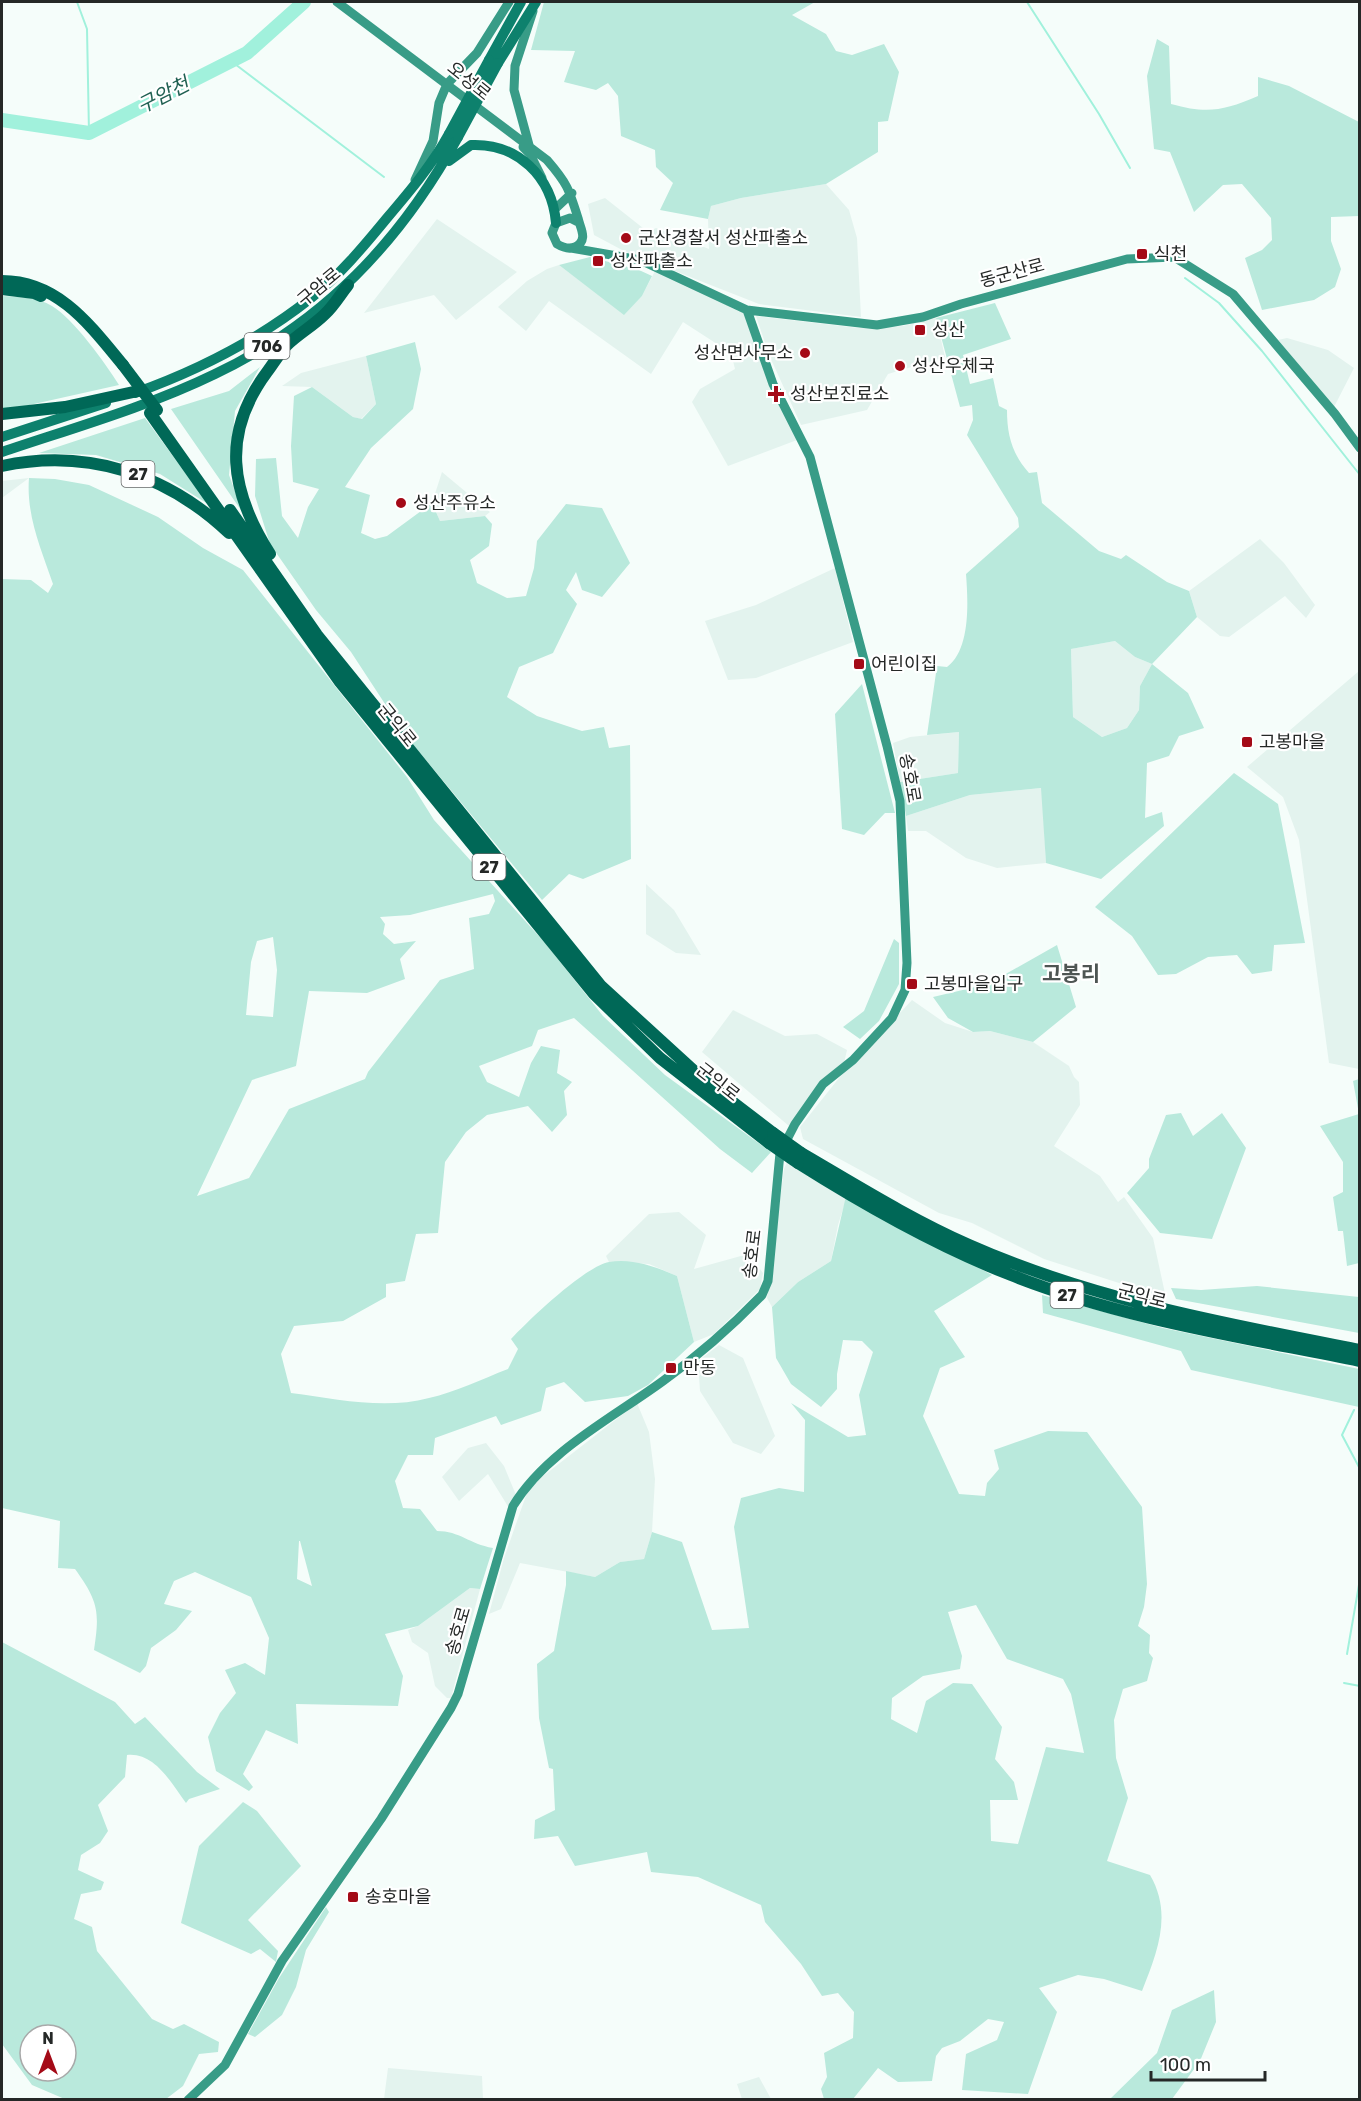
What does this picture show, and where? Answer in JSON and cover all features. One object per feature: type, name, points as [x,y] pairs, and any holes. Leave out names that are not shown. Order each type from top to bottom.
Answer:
[{"type":"highway","points":[[2,281],[27,283],[58,296],[78,312],[153,412],[250,552]]},
{"type":"highway","points":[[333,654],[258,534],[243,500],[235,460],[239,426],[254,389],[286,347],[326,314],[348,285]]},
{"type":"highway","points":[[2,290],[34,293],[58,305],[78,322],[120,367]]},
{"type":"highway","points":[[2,414],[65,406],[138,391]]},
{"type":"highway","name":"27","points":[[153,412],[333,654]]},
{"type":"highway","name":"27","points":[[2,465],[64,459],[98,463],[134,472],[168,488],[203,509],[250,552]]},
{"type":"highway","name":"군익로","points":[[250,552],[340,682],[594,994],[660,1058],[800,1158],[902,1224],[1011,1275],[1136,1314],[1359,1361]]},
{"type":"highway","name":"군익로","points":[[333,654],[602,986],[771,1138]]},
{"type":"highway","name":"군익로","points":[[800,1158],[916,1220],[969,1245],[1030,1269],[1098,1292],[1186,1315],[1359,1350]]},
{"type":"main road","name":"오성로","points":[[336,2],[447,84],[501,128],[529,145],[547,160],[572,193]]},
{"type":"main road","points":[[408,193],[433,141],[439,103],[447,84],[477,53],[509,2]]},
{"type":"main road","name":"구암로","points":[[2,452],[149,402],[215,375],[268,346],[321,309],[348,285],[391,239],[436,174],[453,135],[493,61],[521,2]]},
{"type":"main road","points":[[529,145],[514,90],[514,66],[536,2]]},
{"type":"main road","name":"구암로","points":[[493,61],[536,2]]},
{"type":"main road","points":[[501,128],[530,154],[548,191],[555,209],[554,238],[562,248],[571,248],[580,243],[583,234]]},
{"type":"main road","name":"구암로","points":[[2,437],[138,391],[226,355],[313,297],[364,245],[453,135]]},
{"type":"main road","points":[[436,174],[460,150],[471,145],[492,145],[506,148],[523,158],[536,171],[548,191]]},
{"type":"main road","points":[[555,209],[572,193]]},
{"type":"main road","points":[[572,193],[583,234],[603,254]]},
{"type":"main road","points":[[556,223],[570,218],[578,222]]},
{"type":"main road","name":"동군산로","points":[[571,248],[640,260],[747,310],[877,325],[923,317],[961,304],[1127,258],[1174,258],[1233,294],[1335,414],[1359,448]]},
{"type":"main road","name":"송호로","points":[[188,2100],[225,2065],[276,1970],[381,1819],[451,1708],[458,1694],[513,1506],[526,1486],[552,1459],[685,1365],[762,1295],[768,1281],[780,1153],[807,1104],[823,1084],[853,1060],[892,1018],[905,990],[907,963],[900,801],[810,457],[773,384],[747,310]]},
{"type":"shaded area","points":[[826,184],[849,210],[857,238],[861,317],[759,304],[624,251],[594,235],[588,204],[605,198],[648,232],[656,228],[709,249],[708,219],[711,206],[741,198]]},
{"type":"shaded area","points":[[437,219],[517,272],[456,320],[434,295],[364,313]]},
{"type":"shaded area","points":[[559,265],[624,314],[642,296],[655,271],[745,312],[797,440],[728,466],[692,402],[700,389],[735,369],[731,353],[683,322],[651,374],[549,301],[526,331],[498,307],[527,281]]},
{"type":"shaded area","points":[[756,316],[859,328],[903,326],[936,318],[945,357],[888,374],[867,410],[801,425],[769,355]]},
{"type":"shaded area","points":[[1287,338],[1328,350],[1354,368],[1334,407],[1278,340]]},
{"type":"shaded area","points":[[366,356],[376,404],[361,419],[353,417],[312,387],[282,386],[301,373]]},
{"type":"shaded area","points":[[442,472],[490,512],[485,516],[440,521],[432,503]]},
{"type":"shaded area","points":[[29,478],[2,498],[2,481]]},
{"type":"shaded area","points":[[1260,539],[1284,563],[1315,605],[1306,618],[1285,596],[1229,637],[1220,636],[1197,617],[1189,591]]},
{"type":"shaded area","points":[[835,568],[853,642],[756,678],[728,680],[705,621],[756,605]]},
{"type":"shaded area","points":[[1115,641],[1135,657],[1152,664],[1140,686],[1139,710],[1127,728],[1102,737],[1073,717],[1071,649]]},
{"type":"shaded area","points":[[1359,671],[1359,1069],[1329,1063],[1299,840],[1283,797],[1247,767]]},
{"type":"shaded area","points":[[959,732],[958,773],[900,782],[893,743],[910,737]]},
{"type":"shaded area","points":[[1042,788],[1046,863],[997,868],[966,858],[926,831],[908,831],[906,816],[970,795]]},
{"type":"shaded area","points":[[646,884],[674,910],[701,955],[676,953],[646,934]]},
{"type":"shaded area","points":[[912,1000],[945,1023],[973,1032],[990,1031],[1033,1042],[1069,1066],[1079,1082],[1080,1105],[1054,1146],[1100,1176],[1118,1202],[1124,1197],[1153,1238],[1166,1298],[1044,1259],[972,1223],[939,1213],[803,1139],[800,1127],[839,1078]]},
{"type":"shaded area","points":[[733,1010],[785,1036],[817,1034],[847,1050],[844,1063],[789,1126],[702,1052]]},
{"type":"shaded area","points":[[788,1160],[846,1200],[831,1261],[798,1282],[772,1307],[767,1298],[784,1169]]},
{"type":"shaded area","points":[[679,1212],[706,1235],[694,1269],[748,1254],[763,1273],[760,1289],[714,1334],[694,1342],[677,1276],[649,1264],[609,1262],[606,1256],[649,1214]]},
{"type":"shaded area","points":[[719,1345],[743,1358],[775,1436],[761,1454],[733,1443],[700,1391],[698,1361]]},
{"type":"shaded area","points":[[637,1403],[649,1432],[655,1479],[652,1532],[644,1559],[620,1562],[595,1577],[520,1563],[501,1609],[489,1614],[504,1558],[529,1487]]},
{"type":"shaded area","points":[[486,1443],[504,1466],[516,1495],[509,1508],[488,1474],[459,1501],[442,1477],[468,1448]]},
{"type":"shaded area","points":[[470,1588],[480,1589],[451,1698],[447,1698],[435,1686],[428,1653],[412,1642],[408,1630],[418,1626]]},
{"type":"shaded area","points":[[388,2068],[482,2076],[483,2099],[384,2099]]},
{"type":"shaded area","points":[[759,2077],[771,2099],[742,2099],[737,2084]]},
{"type":"green space","points":[[544,2],[815,2],[792,15],[826,34],[836,51],[852,55],[884,44],[899,72],[888,121],[878,122],[878,152],[826,184],[741,198],[711,206],[708,219],[660,210],[673,183],[656,167],[655,150],[621,136],[618,96],[608,83],[596,90],[564,82],[575,51],[531,50]]},
{"type":"green space","points":[[1157,39],[1169,46],[1171,104],[1205,110],[1235,105],[1258,96],[1258,77],[1289,86],[1359,122],[1359,216],[1331,217],[1331,241],[1341,269],[1335,287],[1314,300],[1262,310],[1245,258],[1262,250],[1272,240],[1271,218],[1242,184],[1223,185],[1194,212],[1170,152],[1154,149],[1147,76]]},
{"type":"green space","points":[[590,257],[639,270],[652,276],[642,296],[624,315],[559,265]]},
{"type":"green space","points":[[2,296],[40,301],[60,312],[70,320],[88,342],[119,385],[7,410],[2,408]]},
{"type":"green space","points":[[995,303],[1011,339],[963,355],[970,384],[993,378],[999,406],[1007,410],[1009,436],[1015,451],[1029,473],[1037,472],[1042,503],[1099,551],[1121,559],[1126,555],[1167,582],[1189,591],[1197,617],[1152,664],[1188,693],[1204,728],[1179,736],[1169,756],[1147,763],[1145,818],[1162,812],[1164,826],[1101,879],[1046,863],[1041,788],[970,795],[906,816],[900,782],[958,773],[959,732],[927,735],[937,666],[947,667],[955,659],[964,637],[966,574],[1019,527],[1018,518],[967,435],[973,420],[972,405],[960,407],[936,318]],"holes":[[[1115,641],[1135,657],[1152,664],[1140,686],[1139,710],[1127,728],[1102,737],[1073,717],[1071,649]]]},
{"type":"green space","points":[[415,342],[421,369],[413,409],[371,448],[345,487],[370,495],[361,533],[375,539],[387,536],[432,503],[440,521],[485,516],[492,524],[489,546],[470,560],[477,583],[507,598],[526,596],[534,568],[537,541],[566,504],[602,508],[630,563],[602,597],[582,590],[576,572],[566,590],[577,604],[553,653],[519,667],[507,697],[537,716],[582,731],[604,727],[609,748],[630,745],[631,859],[583,879],[569,874],[542,900],[406,736],[351,652],[316,610],[270,544],[255,496],[256,459],[276,458],[282,516],[298,538],[308,507],[319,489],[293,482],[291,446],[294,396],[312,387],[353,417],[362,419],[376,404],[366,356]]},
{"type":"green space","points":[[260,367],[235,411],[229,475],[243,513],[171,409],[229,391]]},
{"type":"green space","points":[[145,418],[208,504],[160,474],[96,455],[39,453]]},
{"type":"green space","points":[[29,478],[55,479],[89,485],[158,517],[203,548],[243,570],[407,777],[434,820],[546,944],[603,1016],[665,1075],[771,1152],[752,1173],[720,1149],[574,1018],[538,1030],[532,1046],[479,1066],[487,1082],[519,1097],[531,1063],[541,1046],[560,1050],[557,1073],[572,1082],[564,1091],[567,1115],[552,1132],[528,1106],[487,1115],[466,1132],[445,1162],[438,1233],[416,1234],[405,1281],[386,1284],[386,1297],[343,1321],[294,1326],[281,1354],[291,1393],[360,1402],[395,1403],[429,1398],[449,1392],[508,1369],[518,1349],[511,1339],[543,1308],[586,1273],[609,1262],[636,1262],[677,1276],[694,1342],[648,1385],[628,1396],[585,1402],[564,1382],[546,1388],[541,1411],[501,1425],[496,1416],[435,1438],[433,1455],[408,1455],[395,1481],[403,1508],[420,1509],[437,1531],[452,1533],[493,1548],[480,1589],[470,1588],[418,1626],[385,1634],[403,1676],[398,1706],[296,1704],[298,1744],[266,1730],[243,1774],[253,1787],[249,1791],[216,1771],[208,1737],[220,1713],[236,1693],[225,1670],[245,1663],[265,1675],[269,1638],[251,1597],[195,1572],[174,1581],[164,1604],[192,1611],[176,1630],[151,1648],[146,1666],[140,1673],[94,1650],[97,1616],[93,1598],[75,1569],[58,1568],[60,1521],[2,1508],[2,579],[31,580],[48,593],[53,584],[35,532]],"holes":[[[493,894],[495,901],[489,914],[469,918],[474,969],[440,980],[368,1072],[365,1079],[289,1109],[249,1178],[197,1196],[252,1080],[296,1066],[309,991],[367,993],[405,979],[400,959],[416,941],[394,944],[383,934],[385,924],[380,917],[410,915]],[[273,937],[277,970],[273,1017],[246,1015],[251,962],[257,941]],[[299,1541],[300,1541],[312,1586],[297,1579]]]},
{"type":"green space","points":[[862,684],[895,813],[885,813],[864,835],[842,829],[835,714]]},
{"type":"green space","points":[[1234,773],[1278,804],[1305,943],[1274,945],[1272,971],[1252,974],[1237,955],[1208,957],[1176,974],[1158,975],[1132,936],[1095,907]]},
{"type":"green space","points":[[894,939],[899,943],[899,984],[879,1021],[860,1039],[843,1027],[864,1011]]},
{"type":"green space","points":[[1057,945],[1076,1007],[1033,1042],[990,1031],[973,1032],[948,1018],[933,997],[988,984]]},
{"type":"green space","points":[[1359,1079],[1359,1114],[1353,1081]]},
{"type":"green space","points":[[1181,1113],[1193,1136],[1222,1113],[1246,1148],[1212,1239],[1160,1233],[1127,1193],[1149,1168],[1149,1159],[1166,1115]]},
{"type":"green space","points":[[1359,1114],[1359,1263],[1347,1266],[1343,1231],[1338,1231],[1333,1197],[1343,1192],[1343,1162],[1320,1126]]},
{"type":"green space","points":[[846,1196],[992,1275],[934,1311],[965,1357],[940,1368],[923,1416],[959,1494],[985,1496],[987,1483],[999,1469],[994,1450],[1048,1431],[1087,1432],[1142,1507],[1147,1584],[1144,1607],[1138,1626],[1150,1635],[1149,1653],[1153,1658],[1147,1681],[1123,1689],[1114,1720],[1116,1758],[1128,1798],[1107,1861],[1150,1875],[1161,1904],[1160,1933],[1153,1962],[1142,1991],[1104,1979],[1078,1975],[1039,1988],[1057,2012],[1028,2094],[962,2090],[966,2054],[997,2040],[1004,2022],[988,2019],[960,2041],[942,2048],[936,2056],[932,2081],[898,2082],[878,2068],[853,2099],[824,2099],[821,2089],[827,2077],[824,2053],[853,2038],[854,2012],[838,1993],[822,1996],[801,1964],[765,1922],[761,1905],[698,1877],[651,1872],[647,1852],[575,1866],[558,1836],[534,1839],[535,1820],[555,1810],[553,1769],[549,1768],[539,1718],[537,1664],[554,1651],[566,1585],[566,1571],[595,1577],[620,1562],[644,1559],[652,1532],[682,1542],[712,1630],[749,1628],[734,1527],[741,1498],[779,1488],[804,1492],[805,1420],[791,1403],[848,1437],[866,1435],[859,1395],[873,1352],[862,1341],[843,1340],[837,1374],[837,1389],[821,1407],[791,1384],[776,1358],[772,1307],[798,1282],[831,1261]],"holes":[[[976,1605],[1007,1659],[1063,1679],[1071,1694],[1084,1753],[1046,1747],[1018,1844],[991,1841],[990,1800],[1018,1800],[1014,1782],[995,1759],[1002,1727],[972,1684],[953,1683],[926,1701],[917,1733],[891,1719],[892,1698],[923,1676],[960,1669],[962,1656],[948,1612]]]},
{"type":"green space","points":[[1257,1286],[1359,1297],[1359,1333],[1176,1299],[1171,1288],[1201,1290]]},
{"type":"green space","points":[[1042,1295],[1163,1328],[1359,1369],[1359,1407],[1191,1370],[1181,1351],[1043,1313]]},
{"type":"green space","points":[[2,1642],[115,1702],[135,1724],[145,1717],[197,1772],[220,1789],[189,1799],[186,1803],[169,1779],[154,1764],[137,1755],[127,1755],[125,1777],[98,1805],[108,1831],[100,1843],[81,1855],[78,1870],[104,1882],[101,1890],[81,1894],[74,1919],[92,1927],[97,1951],[152,2019],[173,2029],[184,2024],[219,2042],[218,2052],[199,2054],[183,2086],[166,2099],[67,2100],[32,2085],[31,2083],[78,2083],[78,2023],[18,2023],[18,2066],[2,2044]]},
{"type":"green space","points":[[243,1802],[257,1811],[301,1866],[248,1920],[278,1951],[276,1962],[260,1949],[251,1954],[181,1923],[199,1846]]},
{"type":"green space","points":[[326,1907],[329,1912],[306,1950],[296,1987],[282,2015],[255,2037],[248,2034],[279,1978]]},
{"type":"green space","points":[[1214,1990],[1216,2022],[1200,2061],[1172,2099],[1110,2099],[1157,2053],[1172,2010]]},
{"type":"waterway","points":[[77,2],[87,29],[89,133]]},
{"type":"waterway","name":"구암천","points":[[2,120],[89,133],[247,53],[304,2]]},
{"type":"waterway","points":[[1027,2],[1099,114],[1130,168]]},
{"type":"waterway","points":[[231,61],[384,177]]},
{"type":"waterway","points":[[1185,278],[1219,303],[1262,351],[1360,475]]},
{"type":"waterway","points":[[1354,1410],[1342,1435],[1360,1469]]},
{"type":"waterway","points":[[1347,1654],[1360,1579]]},
{"type":"waterway","points":[[1344,1683],[1360,1686]]},
{"type":"place","name":"군산경찰서 성산파출소","points":[[626,238]]},
{"type":"place","name":"식천","points":[[1142,254]]},
{"type":"place","name":"성산파출소","points":[[598,261]]},
{"type":"place","name":"성산","points":[[920,330]]},
{"type":"place","name":"성산면사무소","points":[[805,353]]},
{"type":"place","name":"성산우체국","points":[[900,366]]},
{"type":"place","name":"성산보진료소","points":[[776,394]]},
{"type":"place","name":"성산주유소","points":[[401,503]]},
{"type":"place","name":"어린이집","points":[[859,664]]},
{"type":"place","name":"고봉마을","points":[[1247,742]]},
{"type":"place","name":"고봉마을입구","points":[[912,984]]},
{"type":"place","name":"만동","points":[[671,1368]]},
{"type":"place","name":"송호마을","points":[[353,1897]]},
{"type":"district","name":"고봉리","points":[[1071,973]]}]
